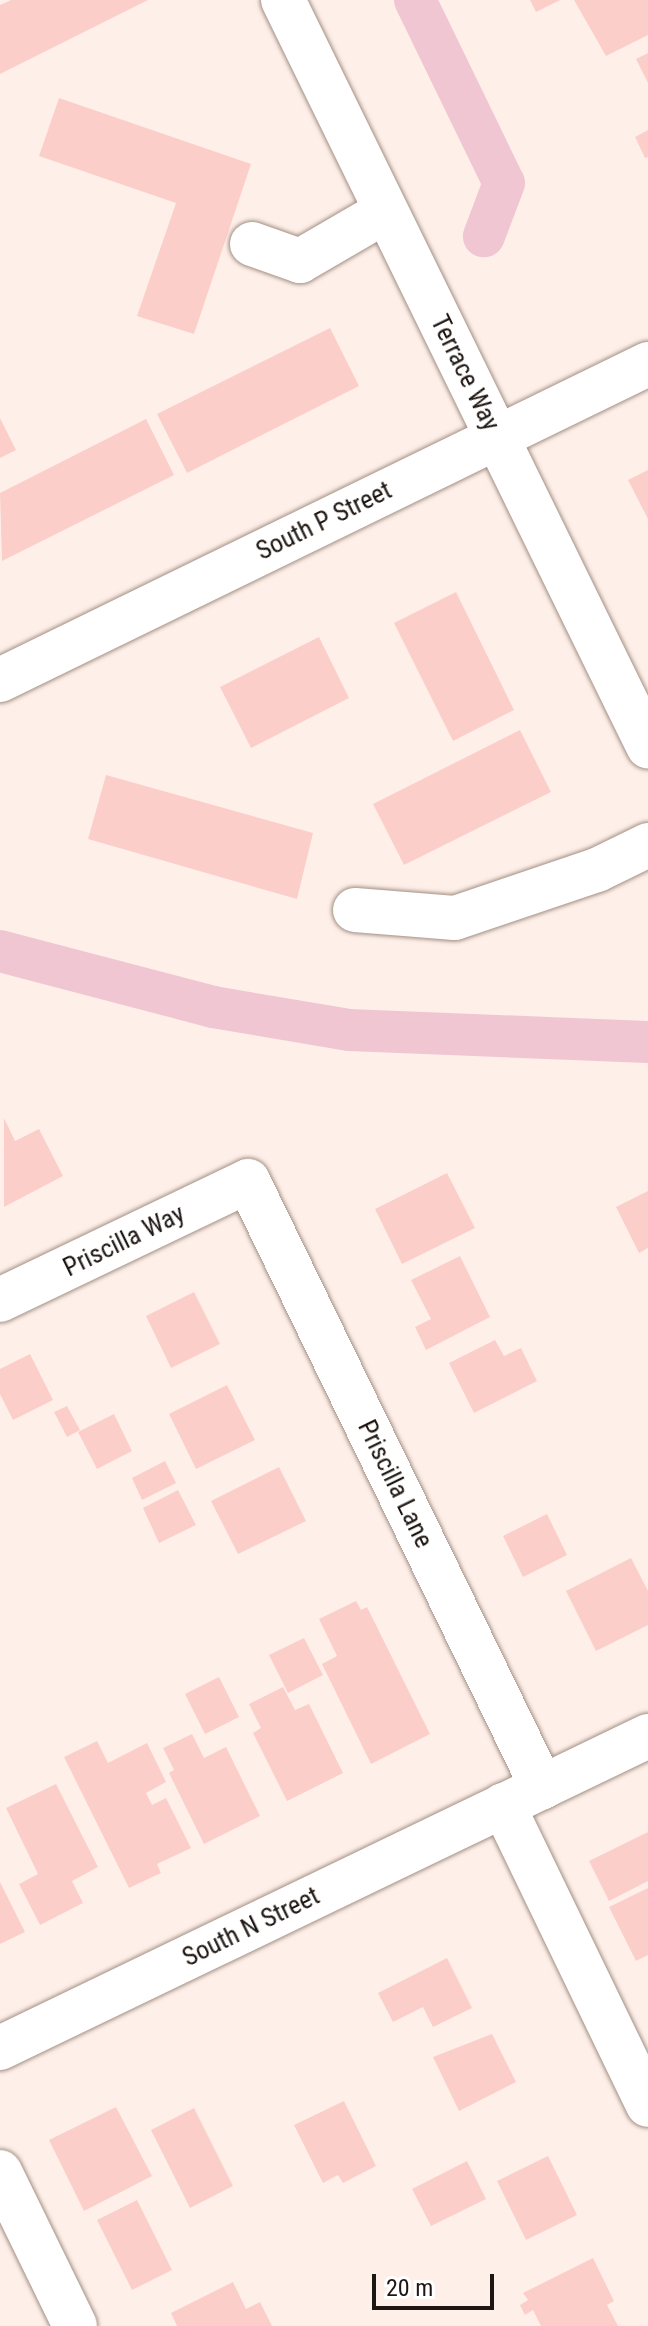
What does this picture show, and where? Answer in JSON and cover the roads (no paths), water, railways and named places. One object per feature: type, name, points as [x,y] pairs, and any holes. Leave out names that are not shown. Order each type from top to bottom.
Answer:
[{"type":"street","name":"Terrace Way","points":[[283,0],[648,746]]},
{"type":"street","points":[[252,244],[300,261],[386,211]]},
{"type":"street","name":"South P Street","points":[[0,680],[648,364]]},
{"type":"street","points":[[355,910],[455,918],[597,870],[648,845]]},
{"type":"street","name":"Priscilla Way","points":[[0,1300],[248,1181]]},
{"type":"street","name":"Priscilla Lane","points":[[248,1181],[542,1787]]},
{"type":"street","points":[[542,1787],[648,1736]]},
{"type":"street","name":"South N Street","points":[[0,2048],[542,1787]]},
{"type":"street","points":[[503,1805],[648,2105]]},
{"type":"street","points":[[0,2172],[75,2326]]},
{"type":"waterway","points":[[415,0],[504,183],[484,236]]},
{"type":"waterway","points":[[0,951],[213,1007],[349,1030],[648,1042]]}]
